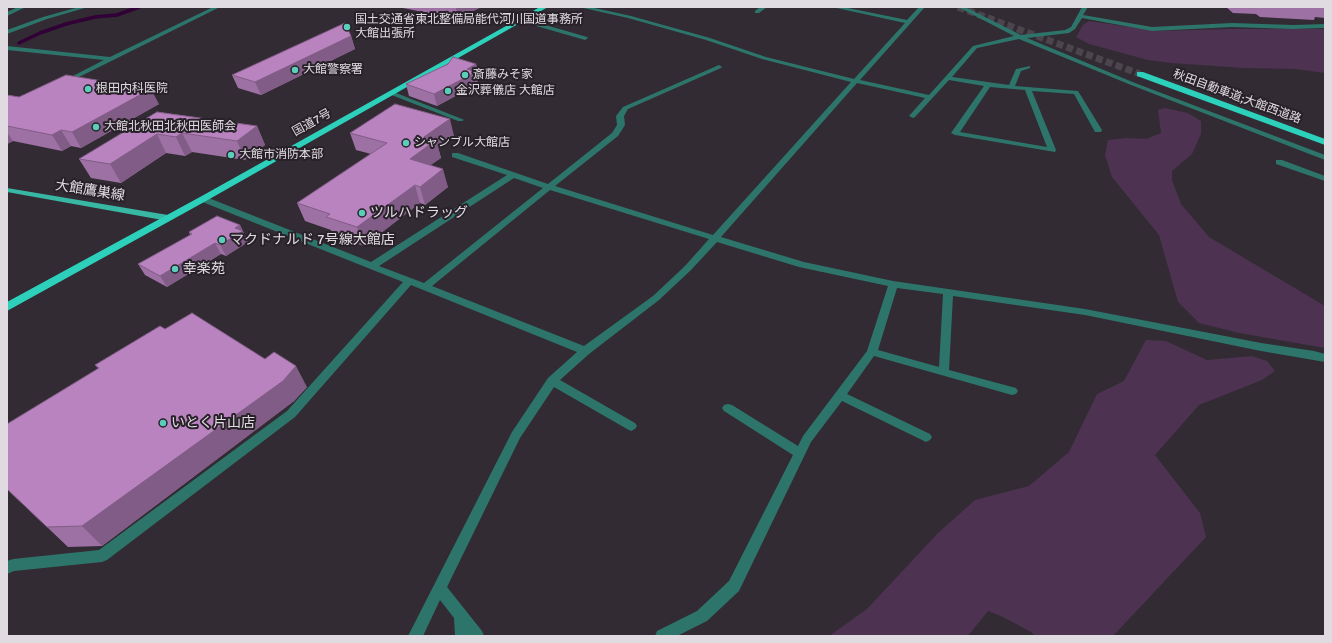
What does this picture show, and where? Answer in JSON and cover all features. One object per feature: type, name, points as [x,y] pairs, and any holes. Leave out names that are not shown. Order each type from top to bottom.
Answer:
[{"type":"highway","name":"国道7号","points":[[7,307],[545,7]]},
{"type":"highway","name":"秋田自動車道;大館西道路","points":[[1140,74],[1325,142]]},
{"type":"main road","name":"大館鷹巣線","points":[[7,190],[168,218]]},
{"type":"street","points":[[7,14],[23,7]]},
{"type":"street","points":[[7,32],[45,18],[85,7]]},
{"type":"street","points":[[56,87],[217,7]]},
{"type":"street","points":[[582,7],[629,17],[708,38],[764,58],[856,81],[930,97]]},
{"type":"street","points":[[757,12],[764,7]]},
{"type":"street","points":[[836,7],[909,22]]},
{"type":"street","points":[[415,636],[516,434],[552,381],[585,351],[656,298],[688,268],[922,7]]},
{"type":"street","points":[[961,7],[1020,37],[1133,84],[1325,158]]},
{"type":"street","points":[[913,116],[975,47],[1020,37],[1067,32],[1073,28],[1085,7]]},
{"type":"street","points":[[1080,16],[1152,28],[1232,25],[1293,27],[1325,26]]},
{"type":"street","points":[[522,20],[585,38]]},
{"type":"street","points":[[7,48],[111,59]]},
{"type":"street","points":[[425,287],[616,134],[621,125],[620,116],[625,108],[719,66]]},
{"type":"street","points":[[1011,88],[1018,70],[1028,67]]},
{"type":"street","points":[[947,78],[1011,88],[1076,92],[1098,130]]},
{"type":"street","points":[[988,84],[955,133],[1052,150],[1028,89]]},
{"type":"street","points":[[391,93],[460,120]]},
{"type":"street","points":[[455,154],[549,187],[802,265],[893,284],[1085,312],[1261,347],[1325,358]]},
{"type":"street","points":[[1286,157],[1279,162],[1325,179]]},
{"type":"street","points":[[372,266],[513,175]]},
{"type":"street","points":[[203,199],[585,351]]},
{"type":"street","points":[[7,568],[13,566],[102,556],[291,414],[409,281]]},
{"type":"street","points":[[662,636],[702,616],[734,586],[807,439],[872,352],[893,284]]},
{"type":"street","points":[[944,372],[948,292]]},
{"type":"street","points":[[872,352],[1012,390]]},
{"type":"street","points":[[552,381],[631,426]]},
{"type":"street","points":[[840,395],[926,437]]},
{"type":"street","points":[[728,408],[800,453]]},
{"type":"street","points":[[439,588],[477,636]]},
{"type":"street","points":[[461,616],[462,636]]},
{"type":"shaded area","points":[[1089,21],[1157,31],[1325,29],[1325,73],[1295,69],[1244,68],[1148,60],[1089,44],[1076,37],[1083,25]]},
{"type":"shaded area","points":[[1165,108],[1188,113],[1201,121],[1201,134],[1192,154],[1172,171],[1172,180],[1181,204],[1209,237],[1325,306],[1325,348],[1239,333],[1199,323],[1178,302],[1159,235],[1112,177],[1105,155],[1108,140],[1127,138],[1146,139],[1161,133],[1158,110]]},
{"type":"shaded area","points":[[1146,340],[1166,341],[1207,360],[1252,356],[1267,361],[1275,371],[1262,380],[1199,405],[1155,455],[1200,513],[1206,537],[1113,636],[1035,636],[1031,632],[1001,616],[988,611],[968,636],[829,636],[867,609],[938,533],[975,500],[1029,486],[1069,452],[1097,394],[1124,381]]},
{"type":"building","points":[[345,23],[351,36],[255,82],[232,75]]},
{"type":"building","points":[[453,57],[476,64],[467,69],[476,72],[434,94],[406,84],[448,64]]},
{"type":"building","points":[[66,75],[151,89],[72,132],[61,130],[52,135],[7,126],[7,95],[19,97]]},
{"type":"building","points":[[395,104],[450,119],[424,137],[436,140],[410,159],[443,169],[420,187],[415,185],[357,227],[326,217],[330,214],[297,203],[387,143],[350,133]]},
{"type":"building","points":[[157,112],[257,126],[237,141],[182,133],[176,137],[157,134],[110,164],[79,159]]},
{"type":"building","points":[[217,216],[240,225],[235,228],[243,231],[220,245],[215,243],[160,276],[138,264],[192,234],[189,232]]},
{"type":"building","name":"いとく片山店","points":[[192,313],[265,359],[274,352],[296,366],[283,381],[82,526],[47,527],[7,489],[7,424],[99,368],[95,365],[160,326],[165,329]]},
{"type":"waterway","points":[[19,43],[40,33],[66,24],[95,17],[117,15],[139,7]]},
{"type":"tunnel","points":[[958,7],[1140,74]]},
{"type":"place","name":"国土交通省東北整備局能代河川国道事務所 大館出張所","points":[[347,27]]},
{"type":"place","name":"大館警察署","points":[[295,70]]},
{"type":"place","name":"斎藤みそ家","points":[[465,75]]},
{"type":"place","name":"根田内科医院","points":[[88,89]]},
{"type":"place","name":"金沢葬儀店 大館店","points":[[448,91]]},
{"type":"place","name":"大館北秋田北秋田医師会","points":[[96,127]]},
{"type":"place","name":"シャンブル大館店","points":[[406,143]]},
{"type":"place","name":"大館市消防本部","points":[[231,155]]},
{"type":"place","name":"ツルハドラッグ","points":[[362,213]]},
{"type":"place","name":"マクドナルド 7号線大館店","points":[[222,240]]},
{"type":"place","name":"幸楽苑","points":[[175,269]]},
{"type":"place","name":"いとく片山店","points":[[163,423]]}]
